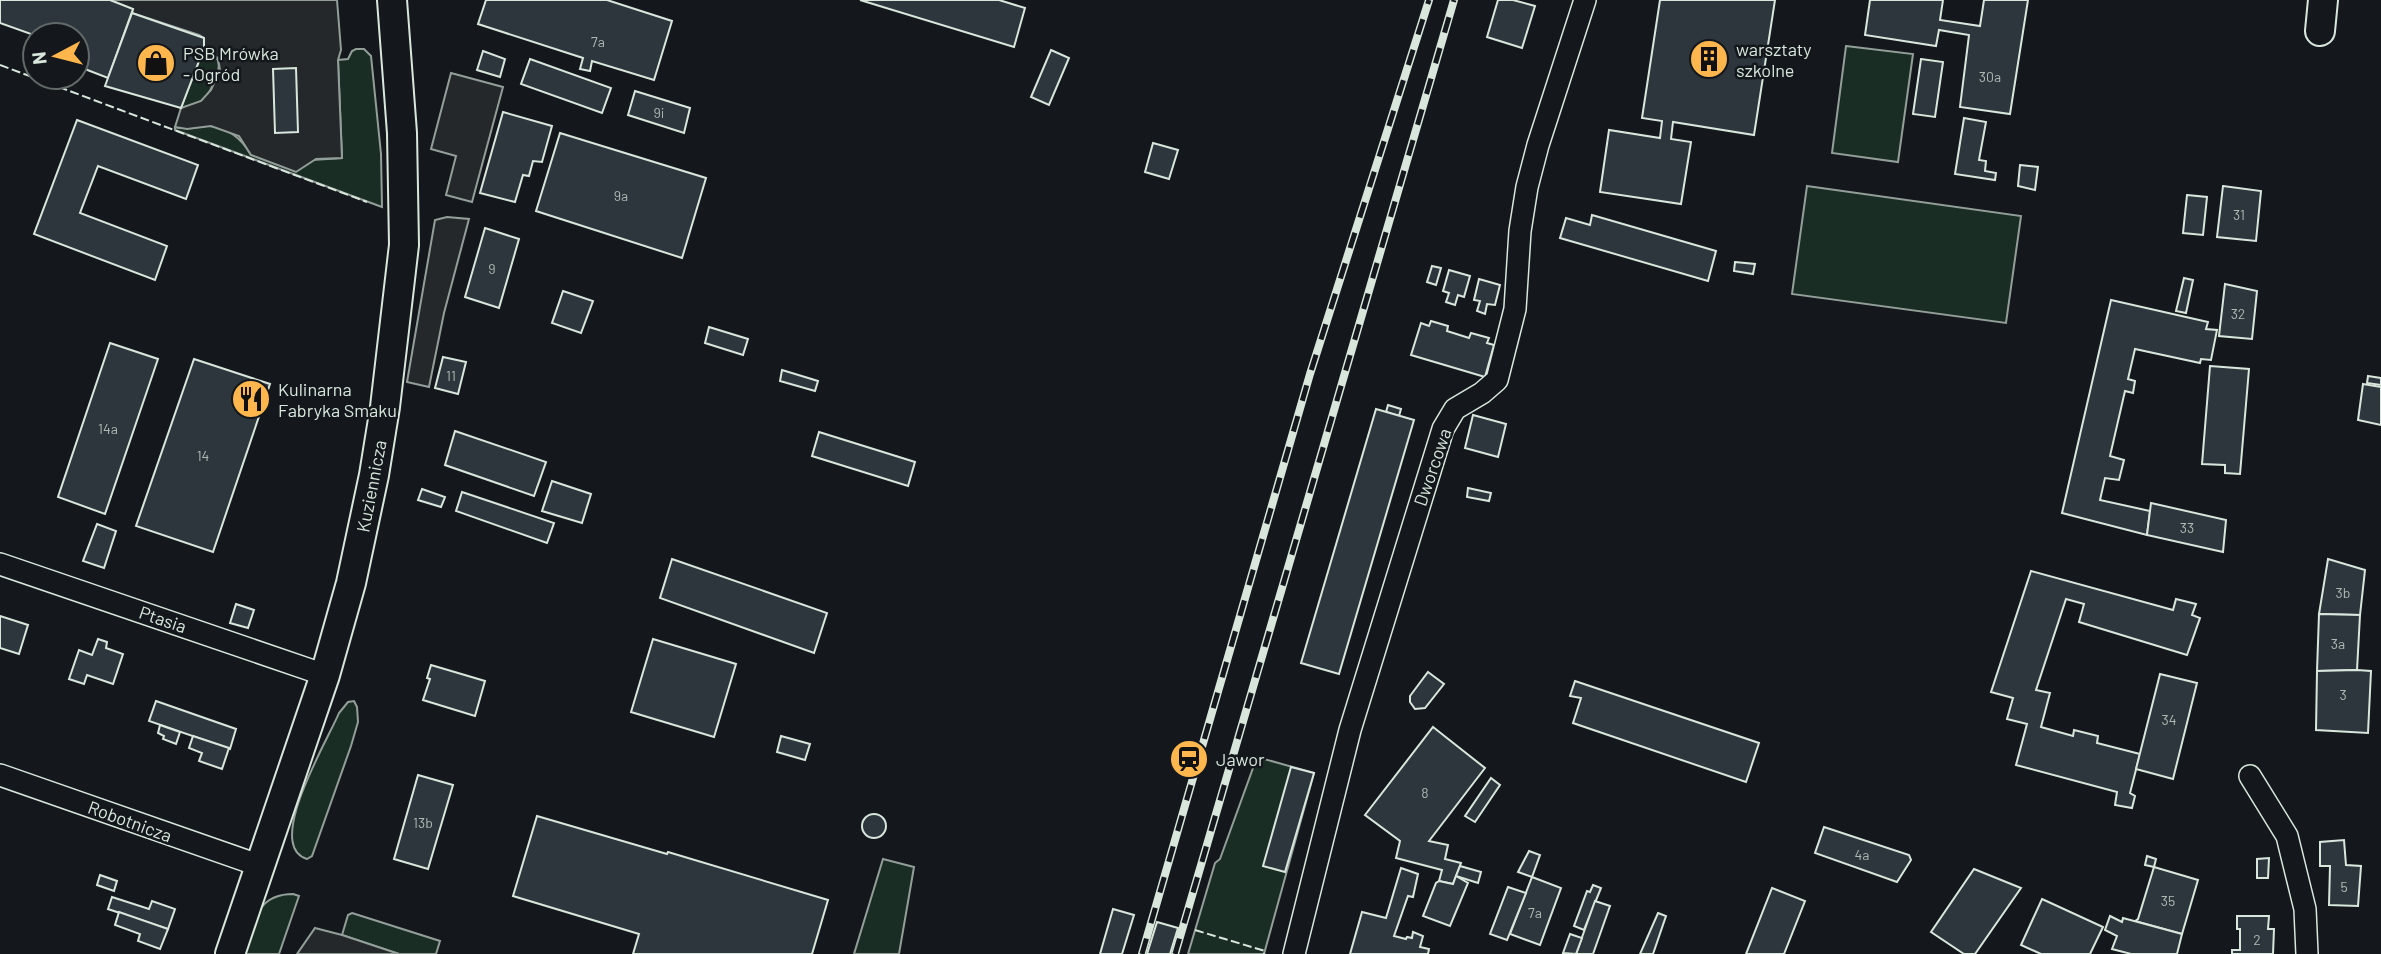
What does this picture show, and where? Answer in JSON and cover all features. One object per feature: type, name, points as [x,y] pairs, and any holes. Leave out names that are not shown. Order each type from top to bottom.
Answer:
[{"type":"main road","name":"Kuziennicza","points":[[230,954],[325,674],[351,583],[374,475],[385,407],[404,244],[402,133],[393,0]]},
{"type":"main road","points":[[2320,30],[2323,0]]},
{"type":"street","name":"Dworcowa","points":[[1294,954],[1350,730],[1443,429],[1455,409],[1482,393],[1497,380],[1515,309],[1520,231],[1528,187],[1538,145],[1585,0]]},
{"type":"street","name":"Ptasia","points":[[0,564],[325,674]]},
{"type":"street","name":"Robotnicza","points":[[0,775],[261,866]]},
{"type":"street","points":[[2250,776],[2287,836],[2305,909],[2307,954]]},
{"type":"green space","points":[[1846,46],[1913,54],[1898,162],[1832,153]]},
{"type":"green space","points":[[204,48],[218,61],[217,75],[203,100],[181,108]]},
{"type":"green space","points":[[356,49],[364,49],[371,56],[381,154],[382,207],[175,130],[175,127],[217,127],[239,139],[251,155],[312,160],[342,158],[338,60],[348,59]]},
{"type":"green space","points":[[1807,186],[2021,216],[2006,323],[1792,294]]},
{"type":"green space","points":[[354,701],[358,722],[351,746],[312,856],[307,859],[295,850],[292,834],[295,814],[313,767],[339,713],[348,702]]},
{"type":"green space","points":[[1257,757],[1314,773],[1264,954],[1188,954],[1215,863],[1220,859]]},
{"type":"green space","points":[[883,859],[914,867],[899,954],[854,954]]},
{"type":"green space","points":[[280,895],[299,896],[279,954],[243,954],[253,922],[263,905]]},
{"type":"green space","points":[[352,913],[440,941],[436,954],[399,954],[342,935],[348,915]]},
{"type":"shaded area","points":[[110,0],[337,0],[341,50],[338,60],[342,158],[316,159],[296,172],[251,155],[239,136],[211,126],[187,129],[175,127],[181,108],[201,101],[211,90],[220,70],[218,58],[204,48],[204,38],[199,35],[132,13],[133,9]]},
{"type":"shaded area","points":[[451,73],[503,87],[472,202],[446,195],[456,156],[431,149]]},
{"type":"shaded area","points":[[447,217],[469,219],[444,313],[429,387],[407,382],[435,220]]},
{"type":"shaded area","points":[[315,928],[342,935],[399,954],[297,954]]},
{"type":"building","points":[[0,0],[110,0],[133,9],[108,78],[91,71],[91,21],[21,21],[21,30],[0,23]]},
{"type":"building","points":[[486,0],[607,0],[672,21],[654,80],[592,61],[590,71],[580,69],[583,58],[478,24]]},
{"type":"building","points":[[860,0],[999,0],[1025,8],[1014,47]]},
{"type":"building","points":[[1498,0],[1513,0],[1535,6],[1522,48],[1487,37]]},
{"type":"building","name":"warsztaty szkolne","points":[[1660,0],[1775,0],[1754,135],[1673,122],[1671,139],[1691,142],[1681,204],[1600,192],[1609,130],[1660,138],[1662,121],[1642,118]]},
{"type":"building","points":[[1870,0],[1943,0],[1940,20],[1980,26],[1984,0],[2028,0],[2010,114],[1960,107],[1969,35],[1939,30],[1936,46],[1865,35]]},
{"type":"building","name":"PSB Mrówka - Ogród","points":[[132,13],[204,38],[204,48],[181,108],[105,86]]},
{"type":"building","points":[[1051,50],[1069,58],[1049,105],[1031,97]]},
{"type":"building","points":[[483,51],[505,59],[500,77],[477,70]]},
{"type":"building","points":[[530,59],[611,88],[602,113],[521,84]]},
{"type":"building","points":[[1921,59],[1943,62],[1935,117],[1913,114]]},
{"type":"building","points":[[296,68],[298,132],[275,133],[273,69]]},
{"type":"building","points":[[635,91],[690,108],[684,133],[628,115]]},
{"type":"building","points":[[503,112],[552,126],[542,162],[533,161],[529,176],[523,175],[515,202],[480,193]]},
{"type":"building","points":[[1964,118],[1986,122],[1979,160],[1986,161],[1985,171],[1996,173],[1995,180],[1955,174]]},
{"type":"building","points":[[77,120],[198,165],[186,199],[98,166],[80,213],[167,246],[155,280],[34,234]]},
{"type":"building","points":[[560,133],[706,178],[682,258],[536,211]]},
{"type":"building","points":[[1153,143],[1178,150],[1169,179],[1145,172]]},
{"type":"building","points":[[2020,165],[2038,167],[2035,190],[2018,186]]},
{"type":"building","points":[[2223,186],[2261,191],[2256,241],[2217,237]]},
{"type":"building","points":[[2187,195],[2207,197],[2203,235],[2183,233]]},
{"type":"building","points":[[1592,215],[1716,251],[1708,281],[1560,238],[1566,218],[1590,225]]},
{"type":"building","points":[[485,228],[519,239],[499,308],[465,297]]},
{"type":"building","points":[[1735,262],[1755,264],[1753,274],[1734,271]]},
{"type":"building","points":[[1432,266],[1441,268],[1436,285],[1427,282]]},
{"type":"building","points":[[1449,270],[1470,276],[1464,297],[1458,295],[1455,305],[1446,302],[1449,293],[1443,291]]},
{"type":"building","points":[[2184,278],[2193,280],[2186,313],[2176,311]]},
{"type":"building","points":[[1479,279],[1500,285],[1495,305],[1487,304],[1485,314],[1477,311],[1480,301],[1474,300]]},
{"type":"building","points":[[2225,284],[2257,291],[2252,339],[2219,336]]},
{"type":"building","points":[[563,291],[593,301],[581,333],[552,323]]},
{"type":"building","points":[[2111,300],[2208,322],[2206,329],[2217,330],[2211,360],[2201,359],[2200,363],[2135,349],[2128,379],[2135,381],[2133,393],[2125,391],[2110,456],[2124,460],[2119,480],[2105,478],[2100,500],[2150,511],[2147,535],[2062,513]]},
{"type":"building","points":[[1431,321],[1448,326],[1447,331],[1469,338],[1471,333],[1489,338],[1487,343],[1494,345],[1485,377],[1411,355],[1421,323],[1429,326]]},
{"type":"building","points":[[709,327],[748,339],[743,355],[705,343]]},
{"type":"building","points":[[110,343],[158,359],[105,514],[58,497]]},
{"type":"building","points":[[443,357],[466,362],[458,394],[435,388]]},
{"type":"building","points":[[194,359],[270,384],[213,552],[136,526]]},
{"type":"building","points":[[2210,366],[2249,369],[2240,474],[2225,473],[2225,465],[2202,464]]},
{"type":"building","points":[[782,370],[818,381],[815,391],[780,381]]},
{"type":"building","points":[[2368,376],[2381,378],[2381,385],[2367,383]]},
{"type":"building","points":[[2363,384],[2381,387],[2381,425],[2358,420]]},
{"type":"building","points":[[1388,405],[1401,409],[1399,416],[1386,412]]},
{"type":"building","points":[[1376,409],[1414,420],[1339,674],[1301,663]]},
{"type":"building","points":[[1473,415],[1506,424],[1498,457],[1465,448]]},
{"type":"building","points":[[455,431],[546,462],[534,496],[445,465]]},
{"type":"building","points":[[819,432],[915,462],[908,486],[812,456]]},
{"type":"building","points":[[552,481],[591,494],[582,523],[542,511]]},
{"type":"building","points":[[1468,488],[1491,493],[1489,501],[1467,497]]},
{"type":"building","points":[[422,489],[445,497],[441,507],[418,500]]},
{"type":"building","points":[[462,492],[554,523],[547,543],[456,511]]},
{"type":"building","points":[[2151,503],[2226,520],[2223,552],[2147,535]]},
{"type":"building","points":[[97,524],[116,531],[104,568],[83,561]]},
{"type":"building","points":[[672,559],[827,613],[814,653],[660,598]]},
{"type":"building","points":[[2328,559],[2365,570],[2360,615],[2319,614]]},
{"type":"building","points":[[2031,571],[2173,610],[2176,599],[2196,604],[2192,615],[2200,618],[2187,655],[2079,622],[2084,604],[2066,599],[2036,690],[2050,693],[2041,727],[2073,736],[2074,730],[2098,736],[2097,743],[2140,754],[2130,793],[2135,796],[2132,808],[2115,805],[2117,792],[2016,765],[2027,724],[2007,719],[2013,698],[1991,692]]},
{"type":"building","points":[[236,604],[254,610],[248,628],[230,623]]},
{"type":"building","points":[[2319,614],[2360,615],[2357,670],[2317,671]]},
{"type":"building","points":[[0,616],[28,625],[19,654],[0,648]]},
{"type":"building","points":[[98,639],[107,642],[106,648],[123,654],[113,684],[87,675],[84,684],[69,679],[79,650],[92,655]]},
{"type":"building","points":[[653,639],[736,664],[714,737],[631,712]]},
{"type":"building","points":[[431,665],[485,681],[475,716],[423,700],[430,679],[427,678]]},
{"type":"building","points":[[2317,671],[2371,671],[2368,733],[2316,730]]},
{"type":"building","points":[[1428,672],[1444,684],[1425,708],[1415,709],[1410,702],[1410,696]]},
{"type":"building","points":[[2160,674],[2197,683],[2173,779],[2136,769]]},
{"type":"building","points":[[1575,681],[1759,743],[1746,782],[1573,723],[1581,698],[1570,696]]},
{"type":"building","points":[[156,701],[236,729],[230,749],[149,721]]},
{"type":"building","points":[[160,725],[180,732],[176,744],[163,739],[164,736],[158,733]]},
{"type":"building","points":[[1433,727],[1485,768],[1429,841],[1448,845],[1445,859],[1461,863],[1453,884],[1439,881],[1442,870],[1396,858],[1400,841],[1365,815]]},
{"type":"building","points":[[193,736],[229,748],[222,769],[199,761],[202,753],[189,748]]},
{"type":"building","points":[[781,736],[810,744],[805,760],[777,752]]},
{"type":"building","points":[[1291,767],[1314,773],[1285,872],[1263,866]]},
{"type":"building","points":[[418,775],[453,785],[428,869],[394,859]]},
{"type":"building","points":[[1491,778],[1500,785],[1475,822],[1465,816]]},
{"type":"building","points":[[874,814],[885,821],[886,826],[879,837],[874,838],[863,831],[862,826],[869,815]]},
{"type":"building","points":[[537,816],[828,900],[812,954],[633,954],[639,934],[513,896]]},
{"type":"building","points":[[1824,827],[1909,855],[1911,860],[1897,882],[1815,853]]},
{"type":"building","points":[[2344,840],[2346,865],[2361,866],[2358,906],[2329,905],[2330,866],[2320,866],[2320,842]]},
{"type":"building","points":[[1529,851],[1540,855],[1532,877],[1518,872]]},
{"type":"building","points":[[2147,856],[2156,859],[2154,867],[2145,865]]},
{"type":"building","points":[[2269,858],[2268,878],[2257,878],[2257,859]]},
{"type":"building","points":[[1460,866],[1481,872],[1478,883],[1456,876]]},
{"type":"building","points":[[2154,867],[2198,880],[2182,934],[2135,921],[2138,919]]},
{"type":"building","points":[[1401,868],[1418,874],[1413,897],[1408,896],[1394,936],[1412,938],[1413,932],[1423,936],[1420,947],[1429,949],[1428,954],[1350,954],[1362,912],[1386,918]]},
{"type":"building","points":[[1974,869],[2021,888],[1975,954],[1964,954],[1931,932]]},
{"type":"building","points":[[100,875],[117,881],[114,891],[97,885]]},
{"type":"building","points":[[1456,876],[1468,883],[1450,926],[1423,916],[1436,883],[1439,881],[1453,884]]},
{"type":"building","points":[[1532,877],[1561,888],[1540,945],[1510,934]]},
{"type":"building","points":[[1593,885],[1601,888],[1584,930],[1574,926],[1587,891],[1590,892]]},
{"type":"building","points":[[1508,887],[1526,893],[1507,940],[1490,934]]},
{"type":"building","points":[[1772,888],[1805,901],[1784,954],[1746,954]]},
{"type":"building","points":[[112,897],[149,909],[152,901],[175,909],[168,929],[108,909]]},
{"type":"building","points":[[2042,899],[2103,927],[2090,954],[2041,954],[2021,945]]},
{"type":"building","points":[[1595,901],[1610,906],[1593,954],[1576,954]]},
{"type":"building","points":[[1113,909],[1134,915],[1122,954],[1100,954]]},
{"type":"building","points":[[119,912],[168,929],[160,949],[138,941],[140,934],[115,925]]},
{"type":"building","points":[[1658,913],[1666,916],[1653,954],[1640,954]]},
{"type":"building","points":[[2110,916],[2122,922],[2123,918],[2182,934],[2177,954],[2131,954],[2112,949],[2117,936],[2105,930]]},
{"type":"building","points":[[2237,916],[2269,916],[2268,929],[2274,929],[2273,954],[2232,954],[2232,950],[2240,950]]},
{"type":"building","points":[[1157,922],[1178,928],[1170,954],[1147,954]]},
{"type":"building","points":[[1570,934],[1582,938],[1576,954],[1563,953]]},
{"type":"railway","points":[[1142,954],[1310,374],[1429,0]]},
{"type":"railway","points":[[1175,954],[1454,0]]},
{"type":"fence","points":[[0,65],[367,202]]},
{"type":"fence","points":[[1195,930],[1265,951],[1264,954]]},
{"type":"place","name":"warsztaty szkolne","points":[[1709,59]]},
{"type":"place","name":"PSB Mrówka - Ogród","points":[[156,63]]},
{"type":"place","name":"Kulinarna Fabryka Smaku","points":[[251,399]]},
{"type":"place","name":"Jawor","points":[[1189,759]]}]
